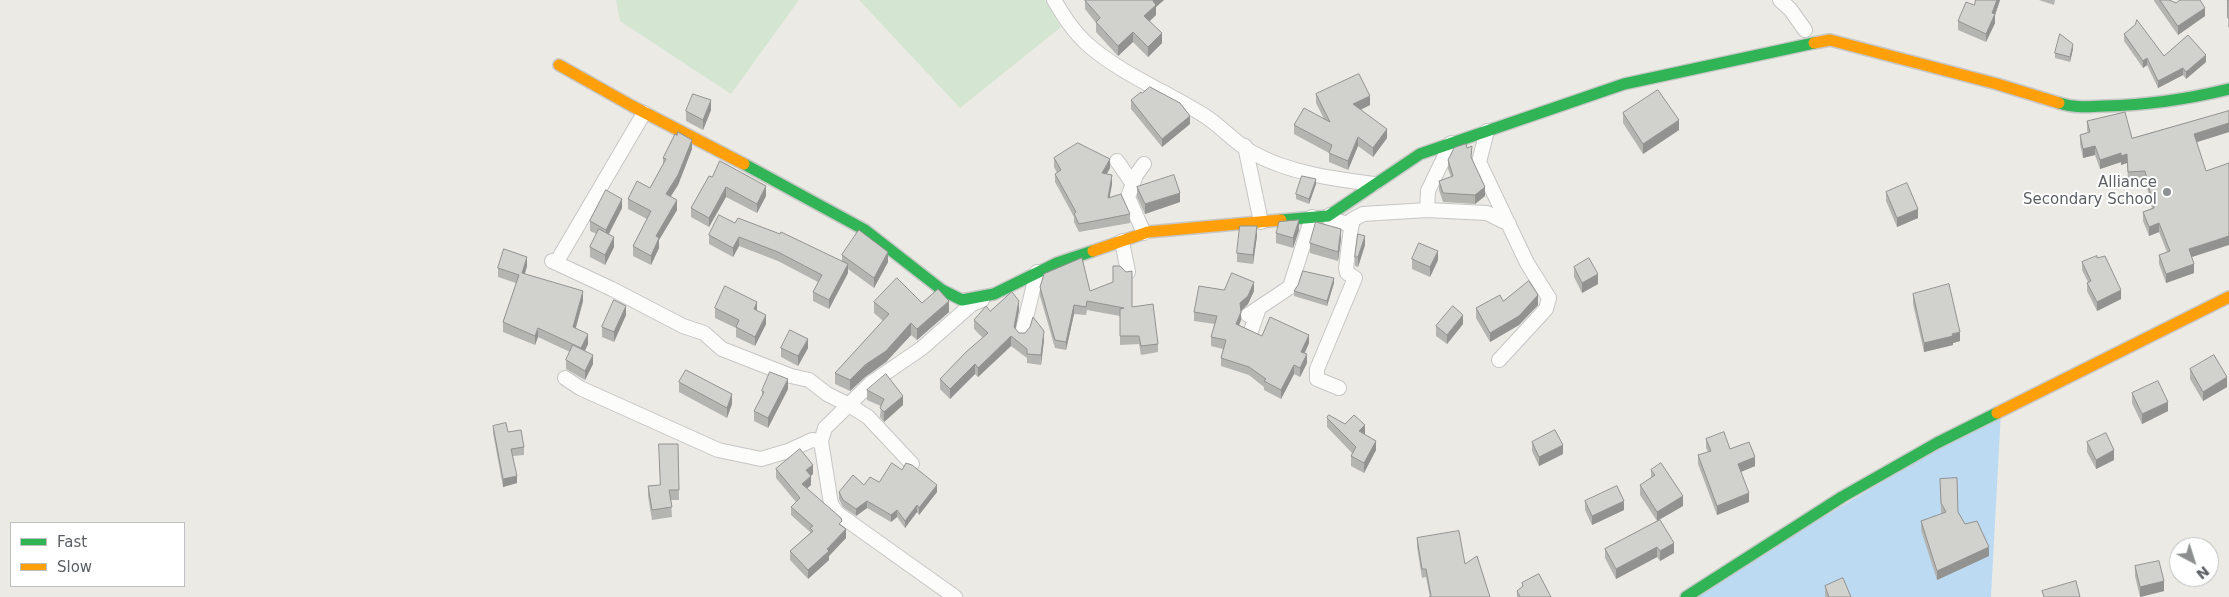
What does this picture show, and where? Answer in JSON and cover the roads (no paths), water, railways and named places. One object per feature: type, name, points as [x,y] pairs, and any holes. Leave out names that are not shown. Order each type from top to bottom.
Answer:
[{"type":"street","points":[[1054,0],[1069,24],[1086,43],[1113,63],[1206,117],[1253,153],[1285,166],[1341,180],[1374,184]]},
{"type":"street","points":[[1780,0],[1790,9],[1805,30]]},
{"type":"street","points":[[955,597],[837,513],[831,504],[821,441],[825,428],[871,383],[922,348],[972,304],[1057,262],[1144,233],[1330,214],[1420,154],[1451,143],[1624,84],[1830,40],[1997,84],[2072,107],[2146,105],[2201,96],[2229,89]]},
{"type":"street","points":[[559,65],[644,113],[716,149],[864,230],[942,290],[962,300],[994,294]]},
{"type":"street","points":[[644,113],[554,262],[612,289],[683,326],[704,333],[722,350],[791,376],[809,380],[827,394],[850,405],[868,417],[912,464]]},
{"type":"street","points":[[1487,131],[1479,162],[1527,263],[1549,298],[1546,309],[1499,360]]},
{"type":"street","points":[[1427,210],[1428,191],[1451,143]]},
{"type":"street","points":[[1244,146],[1261,222]]},
{"type":"street","points":[[1117,161],[1133,184]]},
{"type":"street","points":[[1144,164],[1136,175],[1128,197],[1144,233]]},
{"type":"street","points":[[1339,388],[1318,379],[1317,369],[1355,278],[1348,273],[1346,268],[1352,220],[1363,214],[1427,210],[1487,213],[1509,224]]},
{"type":"street","points":[[1330,214],[1330,219],[1352,225]]},
{"type":"street","points":[[1251,331],[1253,312],[1290,287],[1312,217]]},
{"type":"street","points":[[1122,240],[1128,272]]},
{"type":"street","points":[[1022,334],[1037,272]]},
{"type":"street","points":[[1688,596],[1842,497],[1937,443],[2229,297]]},
{"type":"street","points":[[565,378],[580,388],[718,450],[761,459],[788,451],[812,440],[821,441]]},
{"type":"water","points":[[2001,411],[1991,597],[1690,597]]},
{"type":"place","name":"Alliance Secondary School","points":[[2167,192]]}]
